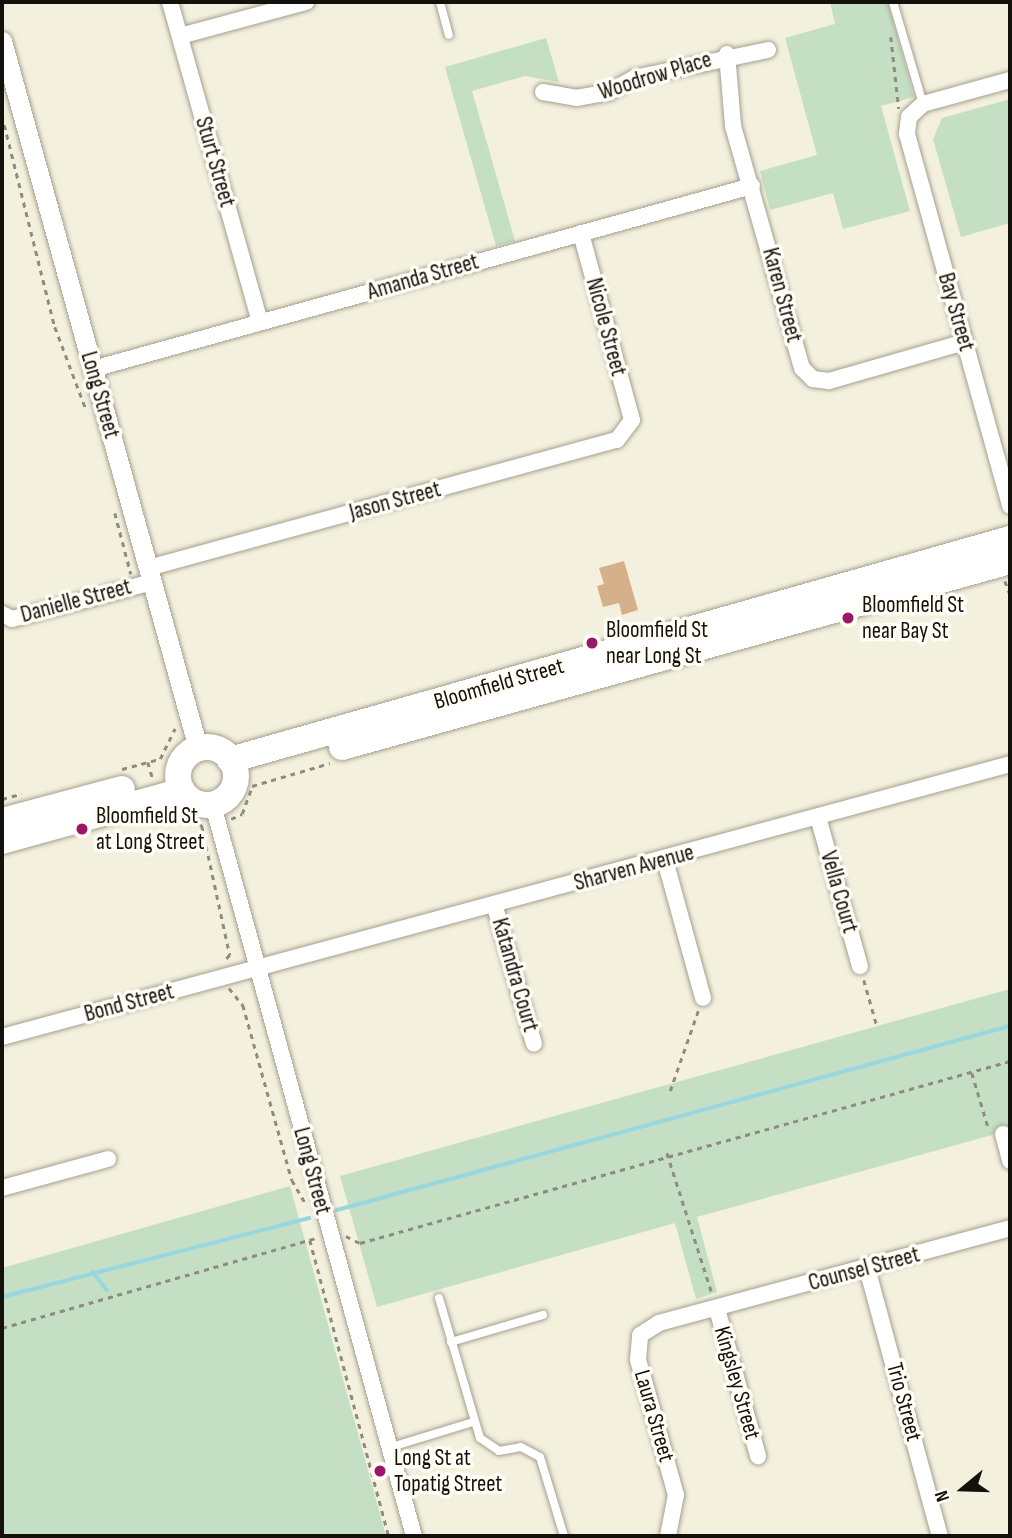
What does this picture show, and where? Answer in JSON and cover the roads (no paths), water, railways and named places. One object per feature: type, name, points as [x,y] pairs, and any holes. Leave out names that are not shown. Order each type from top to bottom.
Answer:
[{"type":"highway","name":"Bloomfield Street","points":[[233,768],[1010,539]]},
{"type":"highway","name":"Bloomfield Street","points":[[233,768],[1009,571]]},
{"type":"highway","points":[[2,821],[179,791],[195,803],[213,805],[229,794],[233,768],[216,749],[198,748],[184,758],[179,791]]},
{"type":"highway","points":[[2,841],[179,791]]},
{"type":"street","name":"Sturt Street","points":[[170,2],[260,323]]},
{"type":"street","points":[[180,36],[306,2]]},
{"type":"street","name":"Long Street","points":[[2,41],[93,369],[145,579],[198,748]]},
{"type":"street","name":"Woodrow Place","points":[[543,92],[576,98],[609,92],[634,78],[727,54],[768,50]]},
{"type":"street","name":"Karen Street","points":[[727,54],[731,113],[802,368],[813,379],[829,381],[965,342]]},
{"type":"street","points":[[923,104],[1010,80]]},
{"type":"street","name":"Bay Street","points":[[923,104],[909,117],[907,134],[1010,506]]},
{"type":"street","name":"Amanda Street","points":[[93,369],[752,186]]},
{"type":"street","name":"Nicole Street","points":[[581,233],[632,420]]},
{"type":"street","name":"Jason Street","points":[[145,579],[617,440],[632,420]]},
{"type":"street","name":"Danielle Street","points":[[2,614],[12,619],[145,579]]},
{"type":"street","name":"Sharven Avenue","points":[[257,970],[1010,764]]},
{"type":"street","name":"Long Street","points":[[213,805],[414,1536]]},
{"type":"street","name":"Vella Court","points":[[818,817],[860,966]]},
{"type":"street","points":[[665,860],[703,998]]},
{"type":"street","name":"Katandra Court","points":[[495,907],[534,1044]]},
{"type":"street","name":"Bond Street","points":[[2,1037],[257,970]]},
{"type":"street","points":[[1003,1134],[1010,1161]]},
{"type":"street","points":[[2,1188],[108,1159]]},
{"type":"street","name":"Counsel Street","points":[[717,1309],[1010,1228]]},
{"type":"street","name":"Trio Street","points":[[867,1268],[940,1536]]},
{"type":"street","name":"Kingsley Street","points":[[717,1309],[758,1456]]},
{"type":"street","name":"Laura Street","points":[[668,1536],[676,1495],[636,1347],[649,1327],[717,1309]]},
{"type":"lane","points":[[440,2],[449,35]]},
{"type":"lane","points":[[893,2],[923,104]]},
{"type":"lane","points":[[439,1298],[480,1438],[499,1451],[521,1447],[540,1457],[564,1536]]},
{"type":"lane","points":[[451,1342],[543,1315]]},
{"type":"lane","points":[[388,1448],[474,1422]]},
{"type":"waterway","points":[[337,1210],[1010,1026]]},
{"type":"waterway","points":[[2,1297],[309,1218]]},
{"type":"waterway","points":[[93,1272],[107,1290]]},
{"type":"place","name":"Bloomfield St near Bay St","points":[[848,618]]},
{"type":"place","name":"Bloomfield St near Long St","points":[[592,643]]},
{"type":"place","name":"Bloomfield St at Long Street","points":[[82,829]]},
{"type":"place","name":"Long St at Topatig Street","points":[[380,1471]]}]
